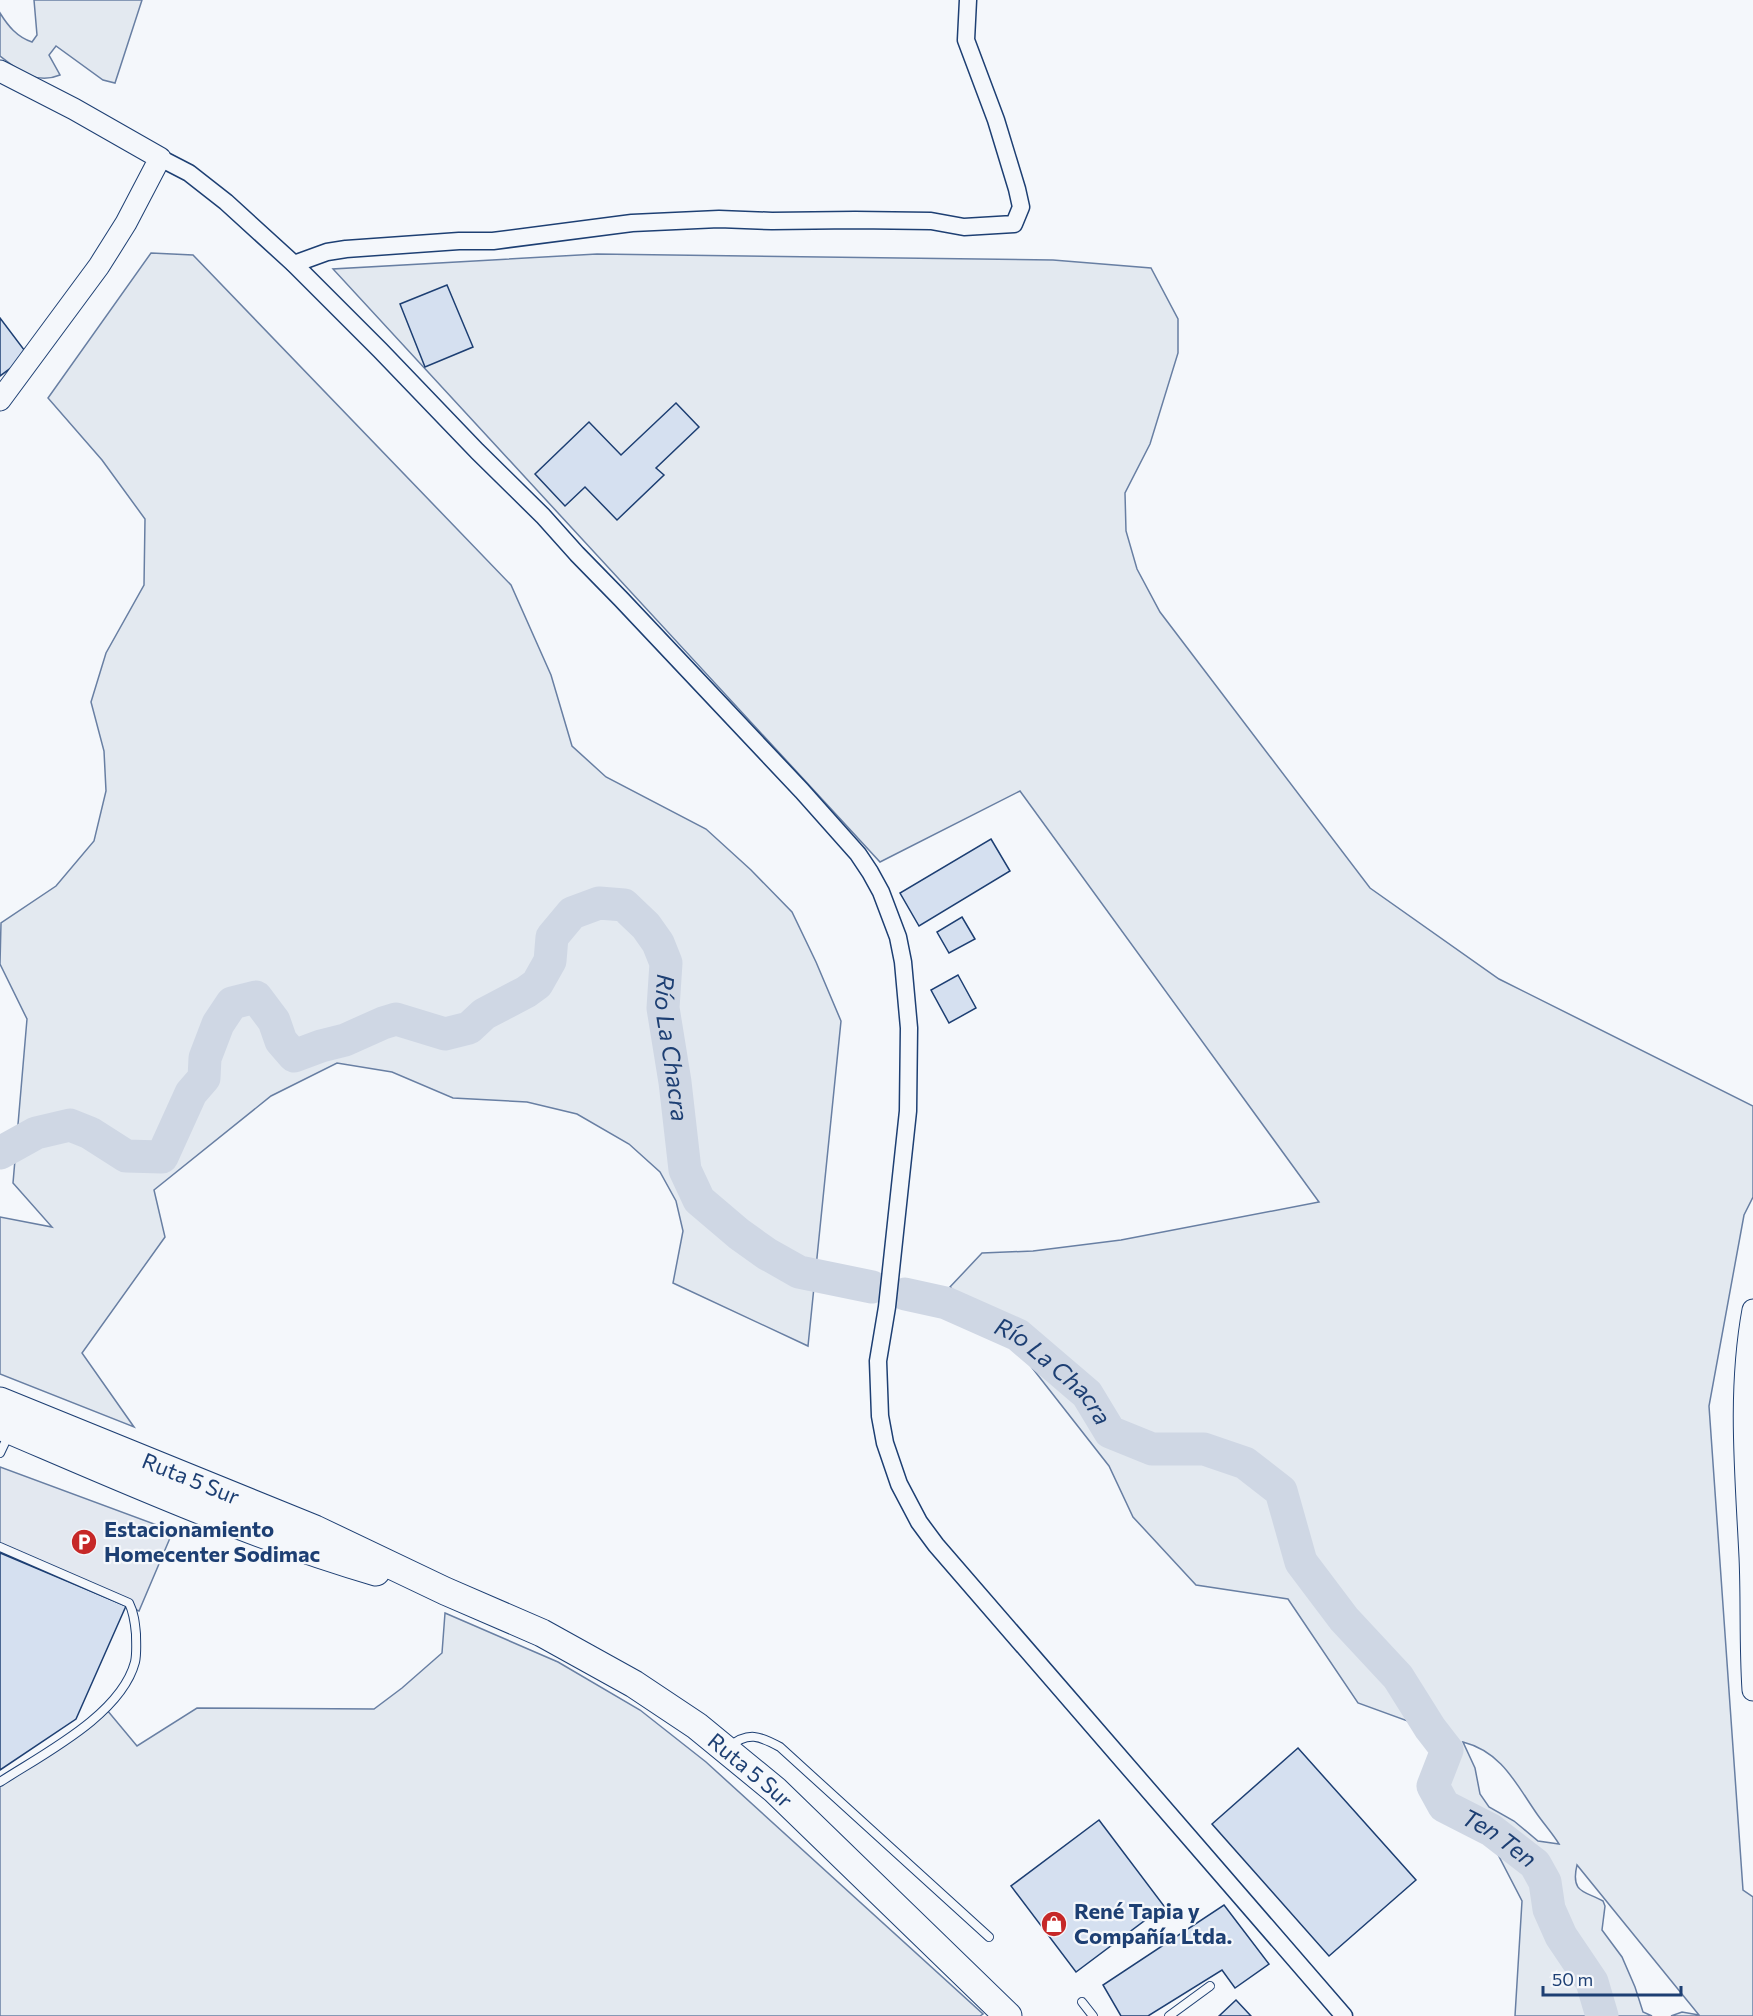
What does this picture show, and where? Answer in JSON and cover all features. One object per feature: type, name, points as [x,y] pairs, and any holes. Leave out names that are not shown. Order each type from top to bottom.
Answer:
[{"type":"highway","name":"Ruta 5 Sur","points":[[3,1423],[189,1505],[328,1558],[445,1591],[533,1628],[589,1658],[666,1705],[727,1749],[775,1790],[1008,2016]]},
{"type":"street","points":[[294,264],[327,252],[346,249],[459,241],[493,241],[632,224],[719,219],[772,222],[931,221],[973,227],[1014,224],[1021,207],[996,120],[966,40],[968,0]]},
{"type":"street","points":[[0,71],[189,173],[210,188],[294,264],[543,516],[802,791],[858,854],[870,872],[890,912],[898,937],[905,979],[909,1029],[907,1121],[887,1307],[878,1361],[880,1416],[885,1443],[899,1484],[919,1522],[936,1545],[1344,2016]]},
{"type":"street","points":[[0,400],[99,266],[126,223],[160,158]]},
{"type":"street","points":[[1753,1310],[1745,1364],[1743,1416],[1751,1574],[1753,1690]]},
{"type":"lane","points":[[0,1546],[129,1603],[134,1617],[137,1647],[135,1662],[130,1673],[106,1708],[74,1733],[0,1782]]},
{"type":"lane","points":[[727,1749],[740,1738],[752,1736],[780,1747],[989,1937]]},
{"type":"lane","points":[[1169,2016],[1210,1986]]},
{"type":"lane","points":[[1082,2002],[1093,2016]]},
{"type":"shaded area","points":[[34,0],[142,0],[115,83],[103,80],[56,46],[49,55],[60,75],[51,78],[28,75],[0,56],[0,13],[13,30],[32,42],[37,35]]},
{"type":"shaded area","points":[[151,253],[193,255],[511,585],[551,675],[572,746],[606,777],[706,829],[792,912],[841,1021],[808,1346],[673,1283],[683,1231],[676,1201],[660,1172],[629,1144],[577,1114],[527,1102],[453,1098],[392,1072],[337,1063],[271,1096],[154,1190],[165,1237],[82,1353],[134,1427],[0,1374],[0,1217],[52,1227],[13,1183],[27,1019],[0,964],[1,923],[56,886],[94,841],[106,791],[104,751],[91,702],[106,653],[144,585],[145,519],[102,460],[48,398]]},
{"type":"shaded area","points":[[597,254],[1053,260],[1151,268],[1178,319],[1178,353],[1150,444],[1125,493],[1126,531],[1137,569],[1160,612],[1370,888],[1499,979],[1753,1106],[1753,1197],[1744,1215],[1709,1406],[1743,1890],[1753,1897],[1753,2016],[1671,2016],[1682,2012],[1699,2015],[1577,1865],[1575,1874],[1578,1886],[1585,1893],[1603,1901],[1605,1906],[1602,1930],[1622,1957],[1643,2012],[1652,2016],[1515,2016],[1522,1901],[1493,1845],[1482,1833],[1469,1826],[1457,1814],[1441,1796],[1436,1786],[1437,1767],[1451,1748],[1449,1736],[1358,1703],[1288,1599],[1196,1585],[1133,1517],[1109,1466],[1015,1346],[950,1287],[982,1253],[1033,1251],[1121,1240],[1319,1202],[1020,791],[880,862],[333,269]],"holes":[[[1463,1742],[1488,1753],[1507,1770],[1559,1844],[1538,1841],[1514,1821],[1489,1807],[1480,1794],[1475,1768]]]},
{"type":"shaded area","name":"Estacionamiento Homecenter Sodimac","points":[[0,1467],[173,1531],[139,1611],[0,1553]]},
{"type":"shaded area","points":[[445,1613],[558,1662],[640,1710],[706,1762],[983,2014],[980,2016],[0,2016],[0,1783],[107,1710],[137,1746],[197,1708],[374,1709],[442,1653]]},
{"type":"building","points":[[447,285],[473,347],[425,367],[400,304]]},
{"type":"building","points":[[0,318],[28,355],[0,376]]},
{"type":"building","points":[[676,403],[699,427],[656,468],[664,475],[617,520],[585,487],[565,506],[535,474],[589,422],[621,455]]},
{"type":"building","points":[[991,839],[1010,871],[919,926],[900,893]]},
{"type":"building","points":[[962,917],[975,939],[949,953],[937,932]]},
{"type":"building","points":[[958,975],[976,1008],[949,1023],[931,990]]},
{"type":"building","points":[[0,1553],[126,1606],[76,1719],[0,1770]]},
{"type":"building","points":[[1298,1748],[1416,1880],[1329,1956],[1212,1824]]},
{"type":"building","points":[[1099,1820],[1164,1906],[1076,1972],[1011,1886]]},
{"type":"building","points":[[1224,1905],[1269,1964],[1235,1988],[1222,1970],[1148,2016],[1121,2016],[1103,1985]]},
{"type":"building","points":[[1236,2000],[1251,2016],[1219,2016]]},
{"type":"waterway","name":"Río La Chacra","points":[[0,1153],[36,1133],[70,1125],[90,1133],[126,1156],[162,1157],[191,1093],[204,1078],[205,1058],[218,1024],[232,1003],[256,997],[274,1021],[281,1041],[294,1056],[345,1040],[396,1019],[445,1034],[469,1028],[484,1014],[537,984],[550,961],[552,937],[572,913],[599,903],[624,905],[646,926],[658,943],[666,963],[663,1008],[675,1082],[685,1170],[699,1200],[739,1234],[767,1254],[799,1272],[872,1287]]},
{"type":"waterway","name":"Río La Chacra","points":[[905,1294],[946,1303],[1018,1335],[1087,1394],[1110,1432],[1152,1449],[1204,1449],[1245,1463],[1281,1491],[1301,1562],[1344,1619],[1398,1677],[1430,1728],[1447,1750],[1433,1786],[1444,1806],[1491,1830],[1535,1864],[1545,1882],[1549,1909],[1561,1936],[1592,1982],[1602,2016]]},
{"type":"place","name":"Estacionamiento Homecenter Sodimac","points":[[84,1542]]},
{"type":"place","name":"René Tapia y Compañía Ltda.","points":[[1054,1924]]},
{"type":"water label","name":"Ten Ten","points":[[1496,1841]]}]
